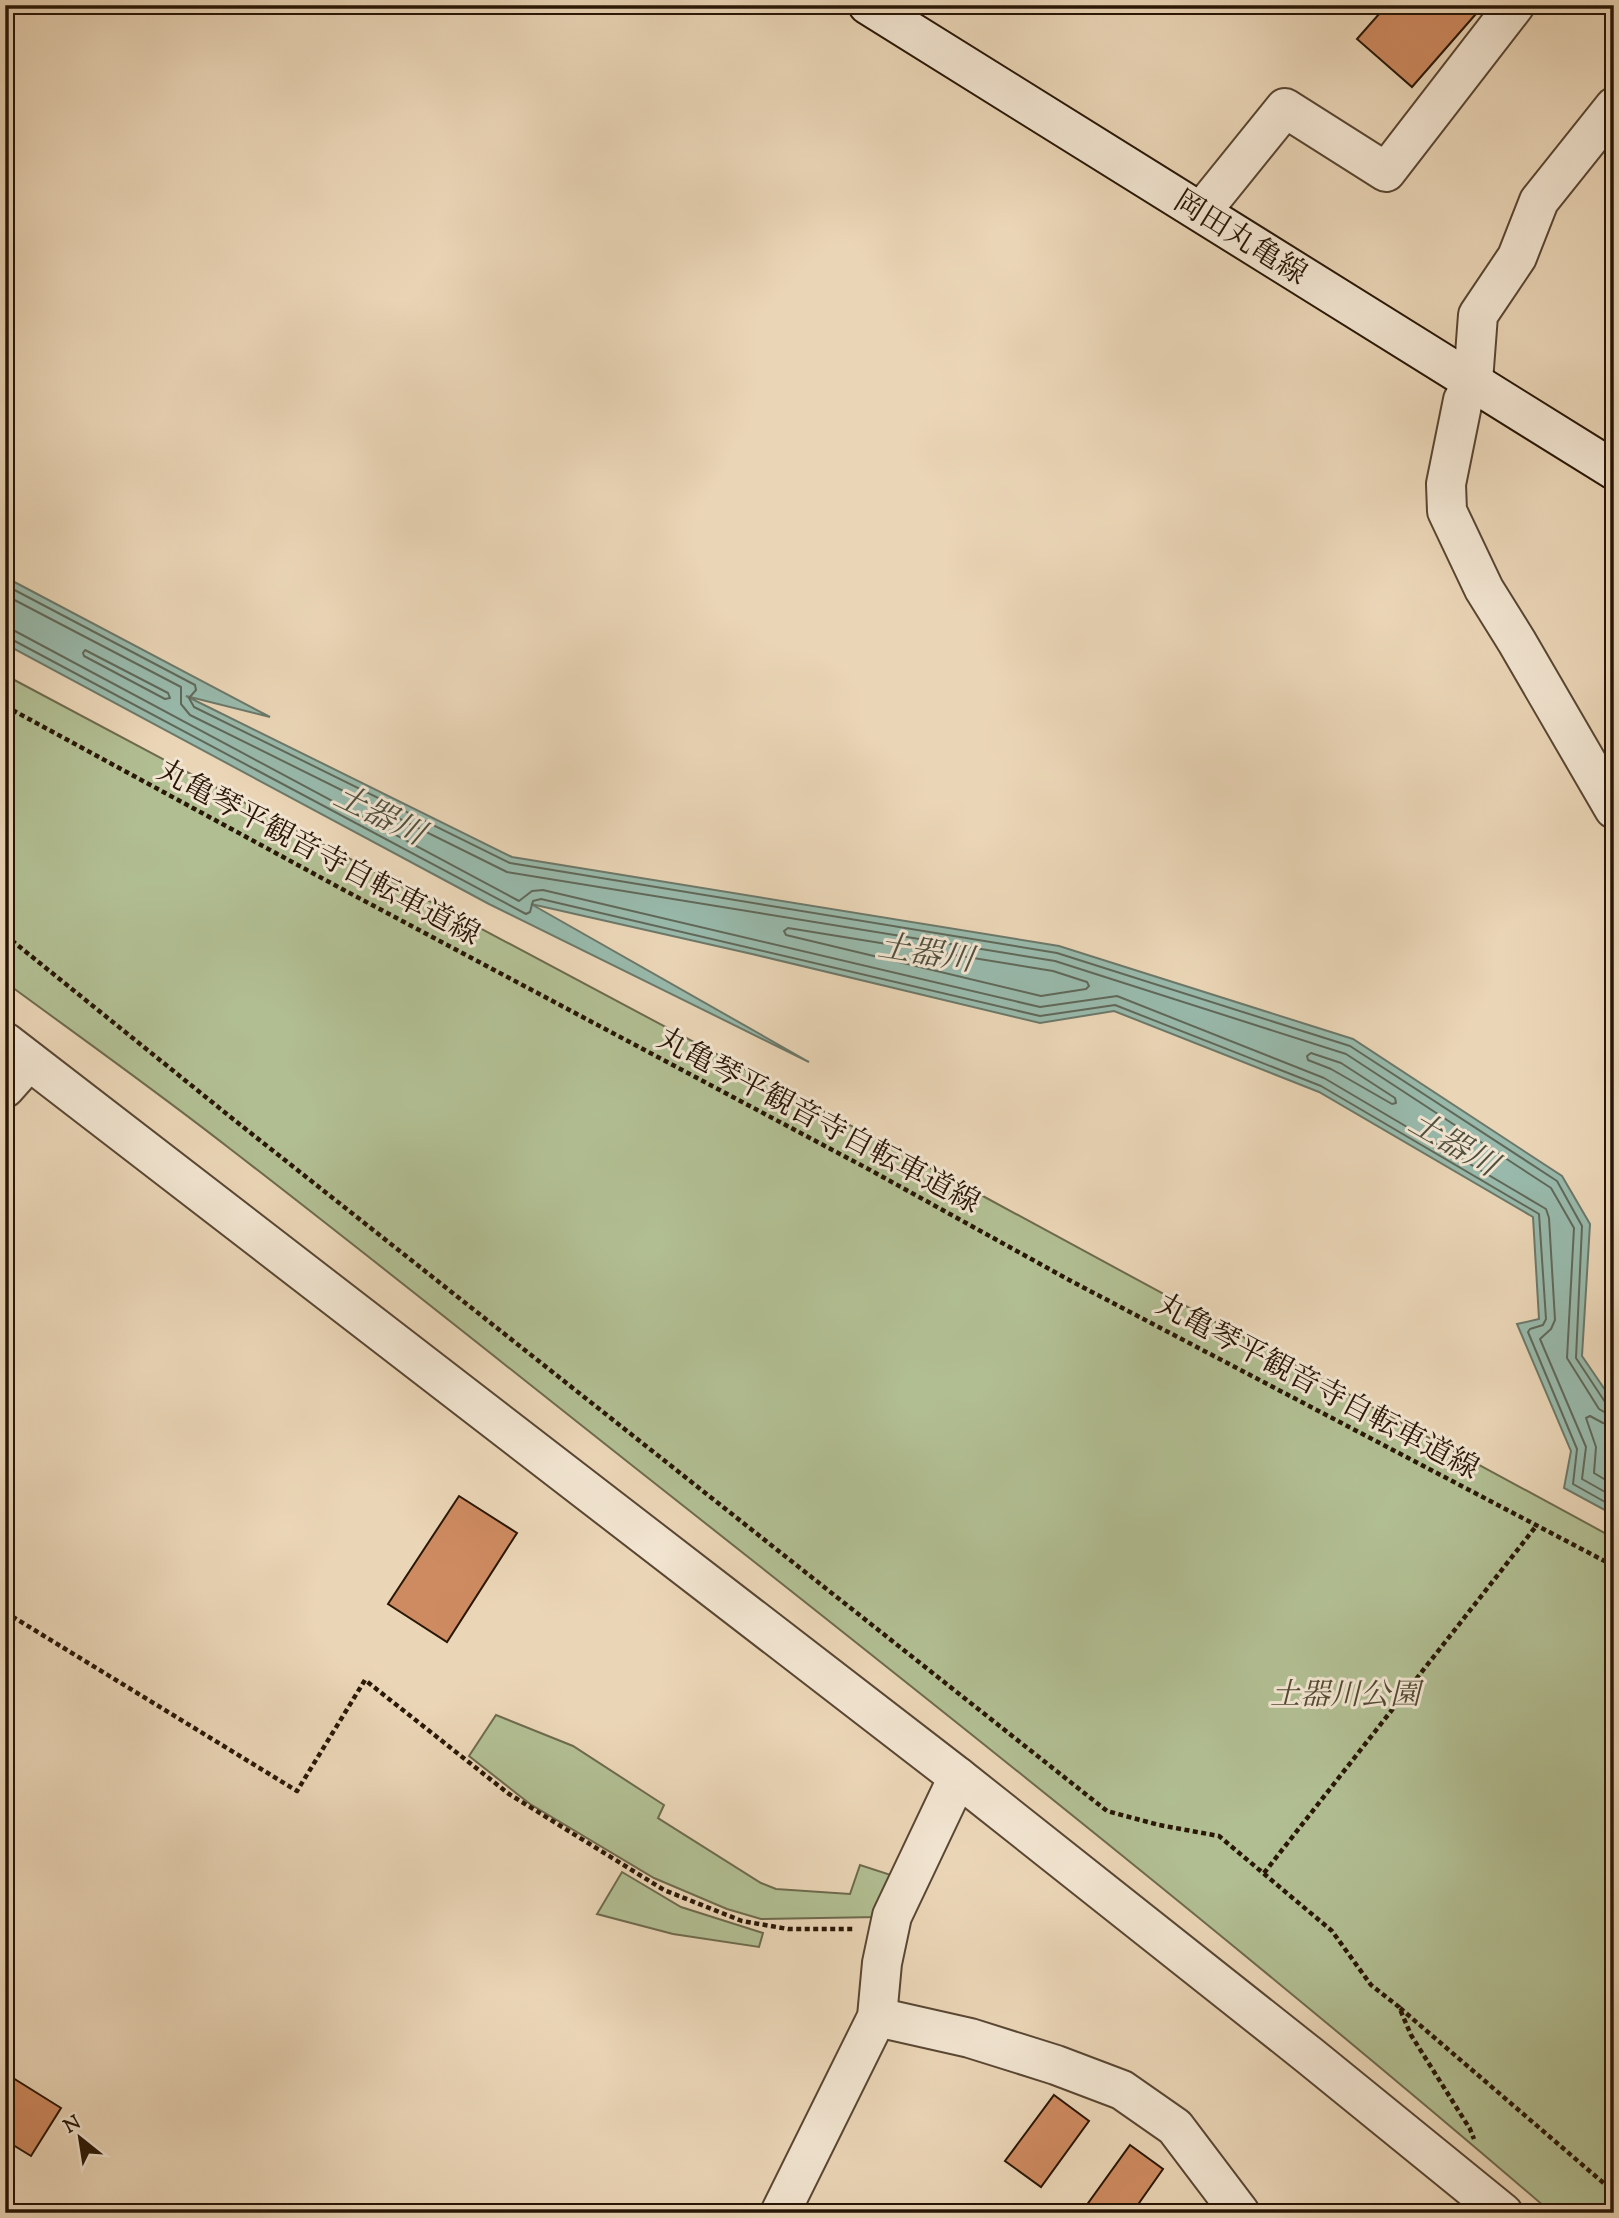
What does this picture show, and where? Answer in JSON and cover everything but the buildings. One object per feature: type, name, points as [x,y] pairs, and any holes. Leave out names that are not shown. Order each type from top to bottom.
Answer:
[{"type":"street","name":"岡田丸亀線","points":[[868,5],[1614,470]]},
{"type":"street","points":[[1201,212],[1285,108],[1385,172],[1515,5]]},
{"type":"street","points":[[1614,107],[1539,201],[1517,257],[1478,315],[1473,381],[1463,400],[1446,484],[1447,512],[1483,589],[1614,809]]},
{"type":"street","points":[[13,1064],[958,1777],[1503,2213]]},
{"type":"street","points":[[780,2213],[877,2017],[881,1963],[892,1916],[958,1777]]},
{"type":"street","points":[[877,2017],[970,2038],[1056,2065],[1122,2090],[1175,2127],[1240,2213]]},
{"type":"path","name":"丸亀琴平観音寺自転車道線","points":[[5,706],[1072,1281],[1614,1566]]},
{"type":"path","points":[[5,936],[1107,1811],[1158,1825],[1219,1836],[1332,1931],[1371,1985],[1614,2192]]},
{"type":"path","points":[[1264,1874],[1537,1525]]},
{"type":"path","points":[[5,1612],[297,1791],[365,1680],[509,1794],[664,1890],[743,1921],[765,1925],[788,1929],[888,1929]]},
{"type":"path","points":[[1399,2007],[1411,2035],[1475,2141]]},
{"type":"green space","name":"土器川公園","points":[[5,675],[981,1195],[1614,1538],[1614,2213],[1552,2213],[1229,1943],[901,1678],[286,1192],[5,982]]},
{"type":"green space","points":[[496,1715],[573,1746],[664,1805],[658,1818],[761,1883],[776,1889],[850,1894],[860,1865],[894,1876],[878,1917],[761,1919],[727,1909],[654,1878],[530,1804],[469,1756]]},
{"type":"green space","points":[[622,1872],[681,1907],[763,1933],[759,1947],[673,1934],[597,1914]]},
{"type":"water","name":"土器川","points":[[5,577],[270,717],[186,696],[512,857],[1059,946],[1353,1039],[1562,1176],[1590,1224],[1582,1356],[1614,1403],[1614,1515],[1564,1488],[1571,1451],[1517,1324],[1539,1319],[1533,1217],[1319,1092],[1114,1011],[1040,1023],[531,904],[809,1062],[489,904],[5,644]]}]
